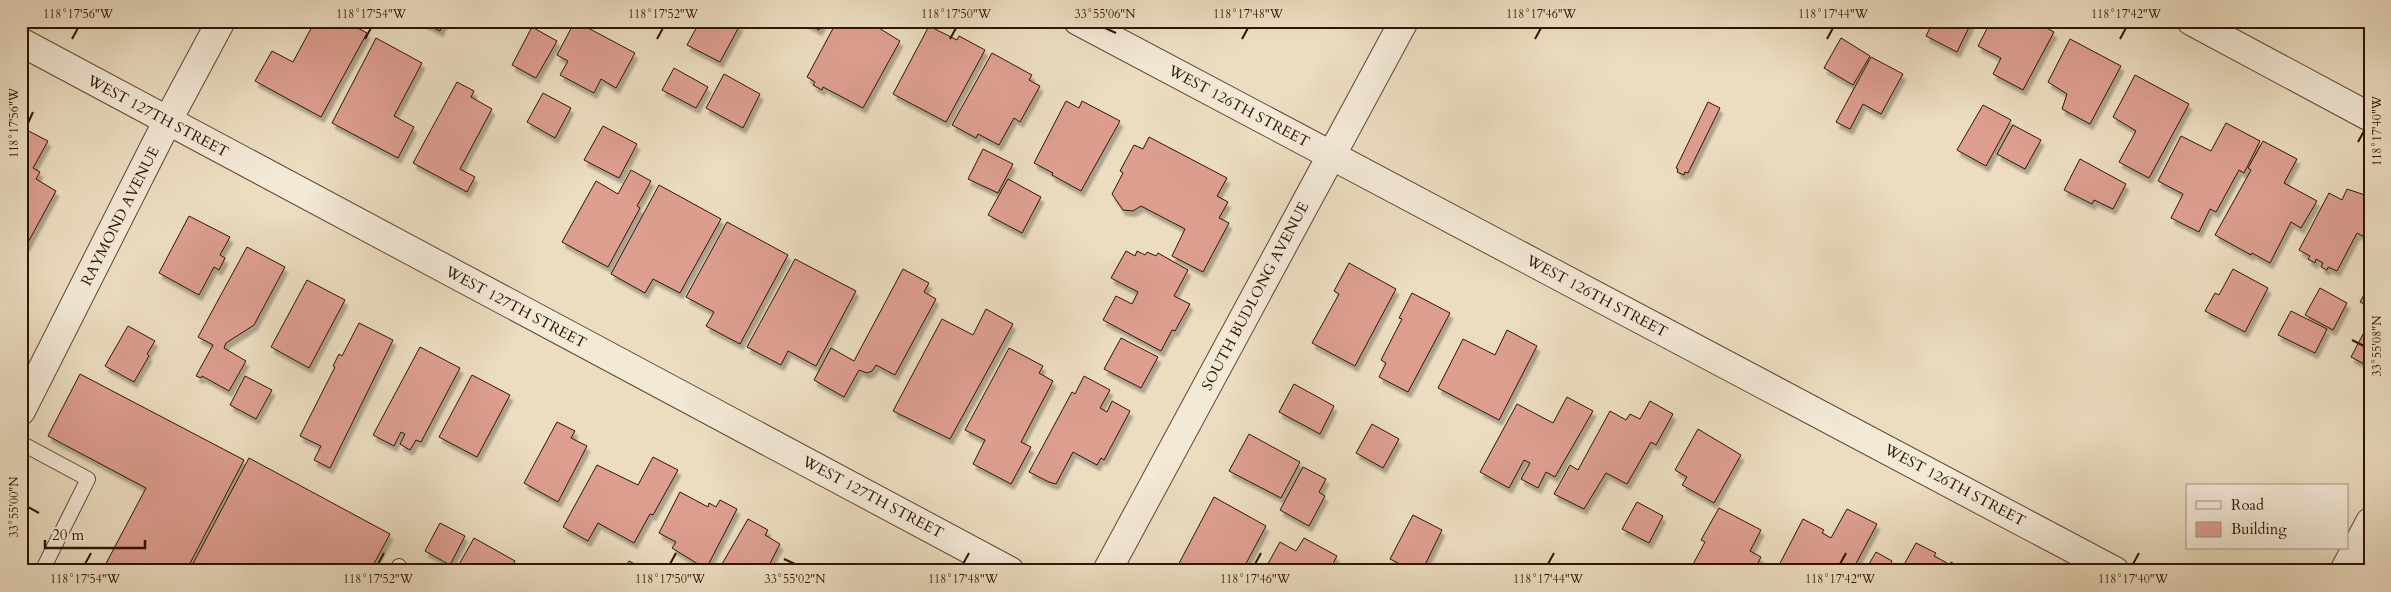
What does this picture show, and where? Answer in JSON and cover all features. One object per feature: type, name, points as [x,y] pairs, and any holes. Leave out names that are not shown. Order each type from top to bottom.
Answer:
[{"type":"street","name":"RAYMOND AVENUE","points":[[21,411],[28,381],[221,21]]},
{"type":"street","name":"WEST 126TH STREET","points":[[1078,21],[2116,571]]},
{"type":"street","name":"SOUTH BUDLONG AVENUE","points":[[1107,571],[1404,21]]},
{"type":"street","points":[[2191,21],[2370,117]]},
{"type":"street","name":"WEST 127TH STREET","points":[[21,42],[1010,571]]},
{"type":"street","points":[[2344,571],[2370,522]]},
{"type":"lane","points":[[21,443],[88,479],[42,571]]},
{"type":"building","points":[[315,21],[345,21],[367,33],[321,117],[255,81],[272,51],[293,62]]},
{"type":"building","points":[[420,21],[445,21],[440,31]]},
{"type":"building","points":[[575,21],[635,53],[616,88],[601,79],[594,93],[560,75],[568,61],[557,55]]},
{"type":"building","points":[[700,21],[732,21],[740,25],[720,62],[687,45]]},
{"type":"building","points":[[803,21],[824,21],[819,30]]},
{"type":"building","points":[[837,21],[876,21],[874,25],[900,41],[863,108],[823,87],[822,90],[813,85],[815,82],[807,77]]},
{"type":"building","points":[[1931,21],[1972,21],[1957,52],[1926,36],[1933,22]]},
{"type":"building","points":[[1991,21],[2034,21],[2054,32],[2023,90],[1993,74],[2001,58],[1978,46]]},
{"type":"building","points":[[929,26],[957,40],[959,36],[985,50],[946,122],[893,94]]},
{"type":"building","points":[[532,27],[557,41],[536,78],[512,65]]},
{"type":"building","points":[[376,38],[422,63],[394,116],[414,127],[398,158],[332,123]]},
{"type":"building","points":[[1841,38],[1870,56],[1853,85],[1824,68]]},
{"type":"building","points":[[2070,39],[2121,66],[2090,124],[2062,109],[2067,94],[2048,82]]},
{"type":"building","points":[[992,53],[1032,75],[1029,80],[1040,86],[1020,122],[1014,118],[999,145],[978,134],[976,138],[952,125]]},
{"type":"building","points":[[1871,57],[1903,74],[1881,114],[1863,104],[1850,129],[1836,122]]},
{"type":"building","points":[[674,68],[708,87],[696,108],[662,90]]},
{"type":"building","points":[[724,74],[760,94],[743,128],[706,108]]},
{"type":"building","points":[[2135,75],[2189,104],[2149,178],[2119,162],[2136,131],[2113,117]]},
{"type":"building","points":[[457,82],[474,91],[471,97],[492,109],[460,169],[475,177],[467,192],[413,163]]},
{"type":"building","points":[[543,93],[571,108],[555,138],[527,122]]},
{"type":"building","points":[[1066,101],[1079,108],[1082,101],[1120,121],[1081,191],[1034,163]]},
{"type":"building","points":[[1708,102],[1720,108],[1688,173],[1685,172],[1684,175],[1677,172],[1678,169],[1676,168]]},
{"type":"building","points":[[1983,105],[2011,120],[1986,166],[1957,150]]},
{"type":"building","points":[[2226,123],[2260,141],[2244,173],[2239,170],[2216,212],[2210,209],[2199,232],[2171,218],[2183,194],[2158,181],[2181,136],[2211,151]]},
{"type":"building","points":[[2013,125],[2041,140],[2025,169],[1997,154]]},
{"type":"building","points":[[603,126],[637,144],[619,178],[584,160]]},
{"type":"building","points":[[21,127],[48,141],[33,168],[40,172],[36,179],[56,191],[26,246],[21,243]]},
{"type":"building","points":[[1149,137],[1227,178],[1217,196],[1228,202],[1219,218],[1229,223],[1203,272],[1172,256],[1185,229],[1141,206],[1133,211],[1123,210],[1112,194],[1123,173],[1120,171],[1134,145],[1143,149]]},
{"type":"building","points":[[2263,141],[2297,159],[2284,183],[2317,201],[2301,228],[2291,222],[2270,263],[2215,235],[2251,170],[2248,168]]},
{"type":"building","points":[[983,149],[1013,164],[998,193],[968,179]]},
{"type":"building","points":[[2080,159],[2126,184],[2113,209],[2094,200],[2092,204],[2064,190]]},
{"type":"building","points":[[631,170],[651,181],[637,206],[640,208],[608,267],[562,242],[596,181],[618,194]]},
{"type":"building","points":[[1008,179],[1041,197],[1022,233],[988,215]]},
{"type":"building","points":[[659,185],[721,219],[680,293],[653,279],[645,293],[611,274]]},
{"type":"building","points":[[2347,189],[2365,195],[2363,199],[2370,202],[2370,240],[2357,233],[2337,271],[2328,267],[2327,270],[2321,267],[2323,263],[2316,259],[2315,263],[2308,259],[2310,256],[2299,250],[2329,193],[2342,200]]},
{"type":"building","points":[[189,216],[230,237],[220,255],[225,258],[219,270],[214,267],[199,295],[159,273]]},
{"type":"building","points":[[727,222],[788,255],[740,344],[706,326],[714,312],[686,297]]},
{"type":"building","points":[[247,247],[285,267],[254,325],[226,343],[224,348],[246,361],[229,391],[202,376],[201,378],[196,376],[213,345],[198,337]]},
{"type":"building","points":[[1126,251],[1135,256],[1137,251],[1145,255],[1147,252],[1156,256],[1158,253],[1188,270],[1174,296],[1190,304],[1175,331],[1172,330],[1161,351],[1103,320],[1116,296],[1132,304],[1138,292],[1111,278]]},
{"type":"building","points":[[795,259],[856,291],[816,366],[788,351],[781,365],[747,347]]},
{"type":"building","points":[[1349,263],[1396,289],[1355,366],[1312,343],[1339,294],[1334,291]]},
{"type":"building","points":[[903,269],[929,283],[924,292],[936,299],[895,375],[876,365],[872,371],[867,373],[859,370],[844,397],[814,380],[831,348],[854,361]]},
{"type":"building","points":[[2233,269],[2268,288],[2245,332],[2205,311],[2215,293],[2219,295]]},
{"type":"building","points":[[307,280],[345,300],[309,368],[271,347]]},
{"type":"building","points":[[2370,284],[2370,307],[2360,302]]},
{"type":"building","points":[[2320,288],[2347,303],[2333,330],[2305,315]]},
{"type":"building","points":[[1412,293],[1450,313],[1408,392],[1379,377],[1386,363],[1381,360],[1402,319],[1399,318]]},
{"type":"building","points":[[986,309],[1013,324],[950,439],[893,411],[942,319],[973,335]]},
{"type":"building","points":[[2291,311],[2327,329],[2315,353],[2278,335]]},
{"type":"building","points":[[2370,321],[2370,367],[2351,357]]},
{"type":"building","points":[[359,323],[393,340],[330,468],[314,460],[321,446],[300,436],[335,367],[333,366],[339,354],[342,356]]},
{"type":"building","points":[[128,326],[155,341],[134,382],[105,366]]},
{"type":"building","points":[[1507,330],[1537,346],[1499,420],[1438,388],[1463,339],[1495,355]]},
{"type":"building","points":[[1121,338],[1158,357],[1141,388],[1104,369]]},
{"type":"building","points":[[420,347],[460,368],[421,442],[416,440],[410,450],[400,444],[405,434],[401,432],[394,446],[373,435]]},
{"type":"building","points":[[1009,348],[1043,366],[1039,373],[1053,381],[1021,442],[1031,447],[1011,484],[973,464],[985,440],[965,430]]},
{"type":"building","points":[[80,374],[244,460],[186,571],[102,571],[146,488],[48,436]]},
{"type":"building","points":[[472,375],[510,395],[477,457],[439,437]]},
{"type":"building","points":[[245,376],[272,390],[256,419],[230,405]]},
{"type":"building","points":[[1084,376],[1110,390],[1100,408],[1107,412],[1112,401],[1130,411],[1104,460],[1101,458],[1097,465],[1073,452],[1056,484],[1049,482],[1029,472],[1072,392],[1075,394]]},
{"type":"building","points":[[1294,384],[1334,406],[1320,434],[1279,412]]},
{"type":"building","points":[[1567,397],[1593,411],[1555,477],[1546,472],[1538,488],[1521,479],[1530,463],[1524,460],[1509,488],[1480,472],[1517,404],[1553,423]]},
{"type":"building","points":[[1650,401],[1673,414],[1656,445],[1651,442],[1627,484],[1606,473],[1584,509],[1554,494],[1570,465],[1578,470],[1610,411],[1626,420],[1630,414],[1640,419]]},
{"type":"building","points":[[557,422],[575,431],[571,438],[587,446],[558,502],[524,483]]},
{"type":"building","points":[[1372,424],[1399,439],[1383,468],[1356,453]]},
{"type":"building","points":[[1698,429],[1741,455],[1714,503],[1682,485],[1687,477],[1675,470]]},
{"type":"building","points":[[1249,434],[1300,462],[1281,498],[1229,471]]},
{"type":"building","points":[[653,457],[678,470],[653,515],[650,514],[634,543],[598,523],[588,541],[563,527],[597,465],[638,485]]},
{"type":"building","points":[[249,458],[390,534],[370,571],[189,571]]},
{"type":"building","points":[[1303,467],[1326,479],[1319,492],[1325,496],[1309,526],[1280,510]]},
{"type":"building","points":[[680,492],[708,507],[709,503],[716,507],[720,500],[737,509],[706,569],[672,548],[676,542],[659,533]]},
{"type":"building","points":[[1214,497],[1266,526],[1242,571],[1175,571]]},
{"type":"building","points":[[1637,502],[1663,516],[1649,543],[1622,529]]},
{"type":"building","points":[[1719,508],[1761,530],[1750,551],[1761,557],[1754,571],[1697,571],[1691,568],[1705,542],[1701,540]]},
{"type":"building","points":[[1847,509],[1877,524],[1852,571],[1776,571],[1803,519],[1824,530],[1822,533],[1831,538]]},
{"type":"building","points":[[1413,515],[1442,530],[1422,571],[1414,571],[1390,559]]},
{"type":"building","points":[[748,519],[768,530],[765,535],[780,544],[766,571],[718,571]]},
{"type":"building","points":[[440,523],[465,536],[450,565],[425,551]]},
{"type":"building","points":[[474,538],[515,561],[510,571],[463,571],[457,568]]},
{"type":"building","points":[[1304,538],[1337,556],[1329,571],[1264,571],[1280,542],[1296,551]]},
{"type":"building","points":[[1916,543],[1936,553],[1934,556],[1947,563],[1943,571],[1865,571],[1876,552],[1892,561],[1890,565],[1901,570]]},
{"type":"building","points":[[629,561],[648,571],[623,571]]},
{"type":"building","points":[[1951,562],[1967,571],[1947,571]]}]
